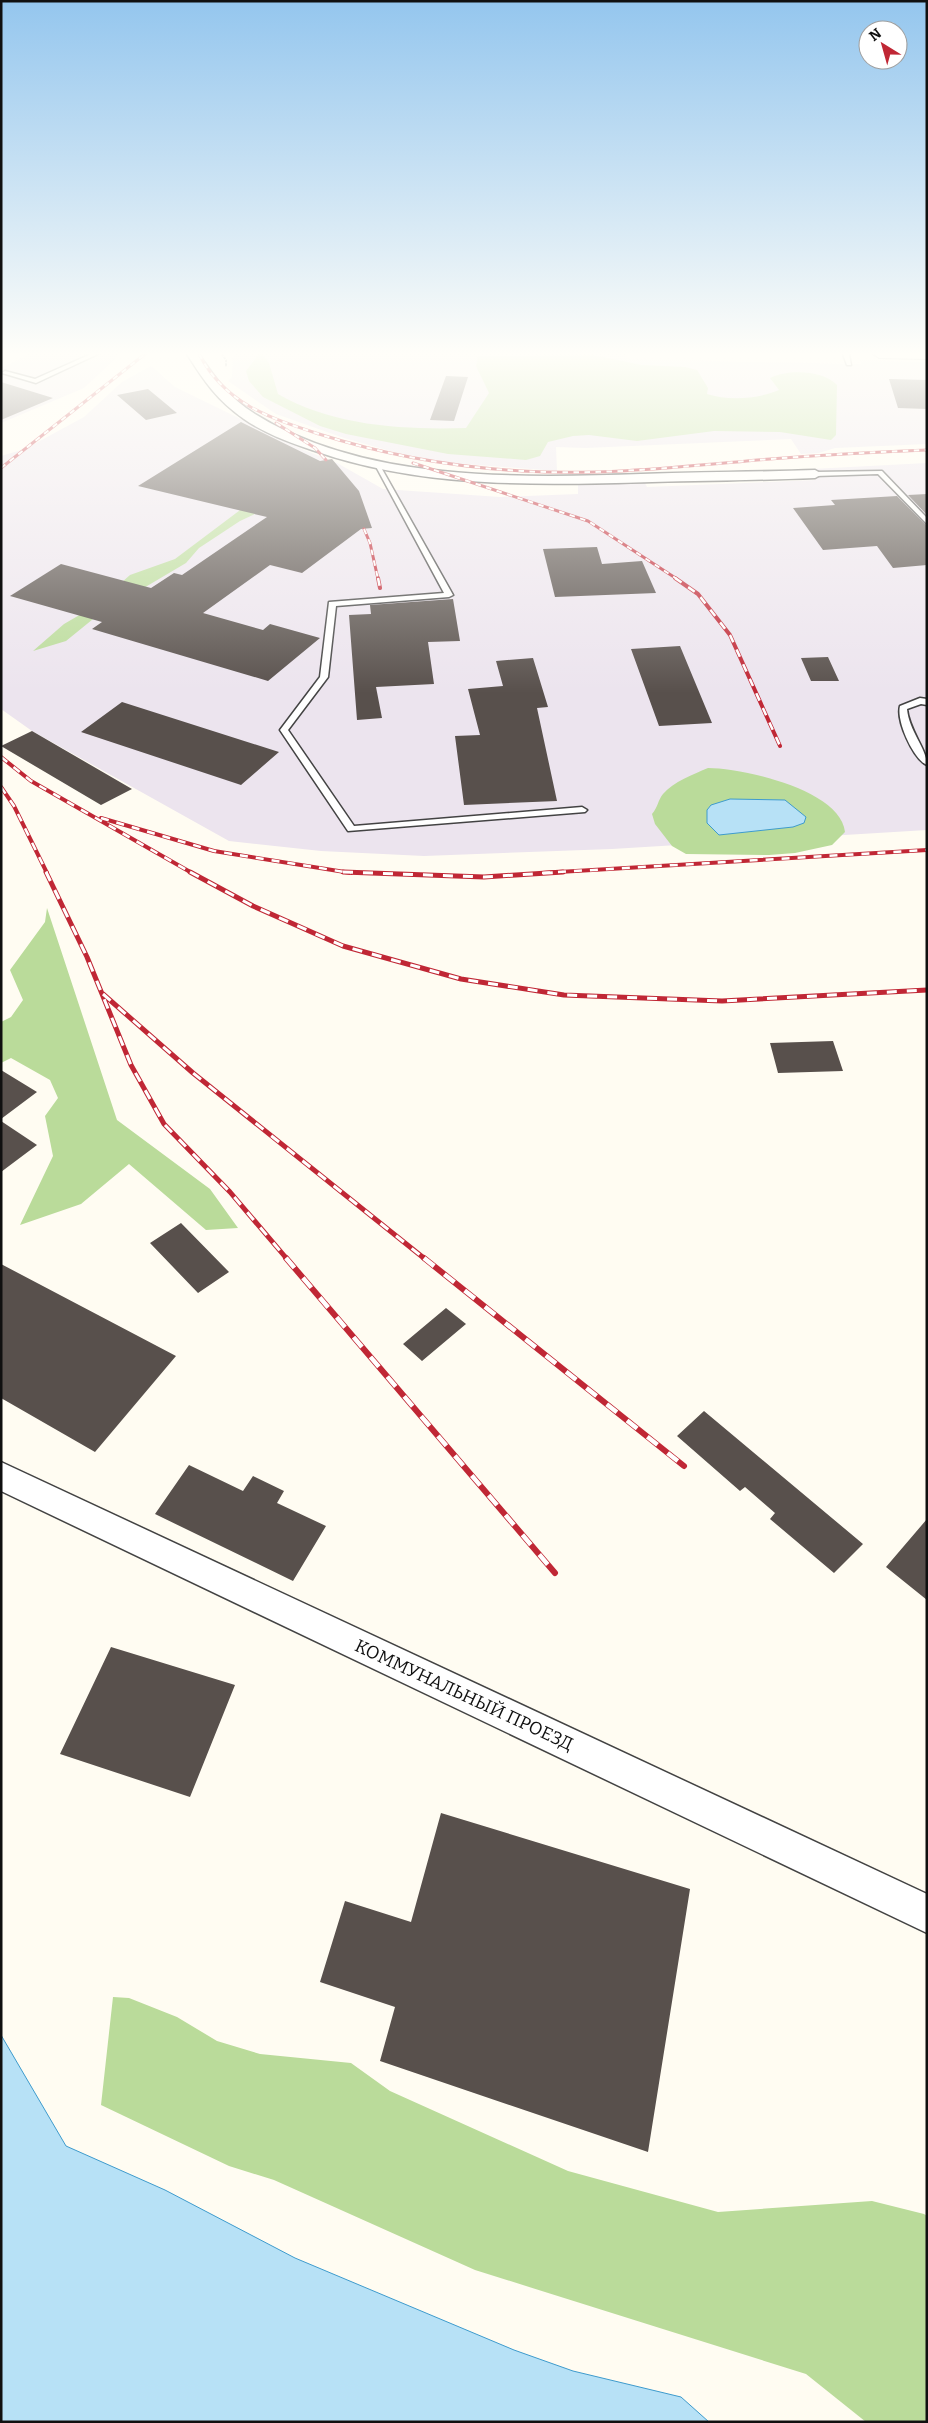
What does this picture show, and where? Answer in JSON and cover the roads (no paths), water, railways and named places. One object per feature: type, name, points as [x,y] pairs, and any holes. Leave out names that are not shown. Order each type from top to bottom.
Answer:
[{"type":"street","points":[[398,467],[412,470],[524,480],[815,474]]},
{"type":"street","name":"КОММУНАЛЬНЫЙ ПРОЕЗД","points":[[1,1476],[927,1914]]},
{"type":"lane","points":[[378,467],[449,595],[332,604],[324,677],[284,730],[351,828],[582,810]]},
{"type":"lane","points":[[815,474],[880,472],[927,522]]},
{"type":"lane","points":[[927,702],[920,701],[903,708],[903,720],[927,762]]},
{"type":"water","points":[[730,799],[785,800],[806,817],[804,823],[793,827],[719,835],[707,823],[707,810],[711,805]]},
{"type":"water","points":[[1,2035],[66,2146],[165,2190],[295,2258],[514,2350],[573,2371],[681,2397],[709,2422],[1,2422]]},
{"type":"railway","points":[[425,467],[588,521],[677,579]]},
{"type":"railway","points":[[479,467],[553,472],[676,467]]},
{"type":"railway","points":[[364,529],[370,543],[378,579]]},
{"type":"railway","points":[[378,578],[380,588]]},
{"type":"railway","points":[[675,578],[698,594],[730,635],[780,746]]},
{"type":"railway","points":[[1,757],[31,781],[192,873]]},
{"type":"railway","points":[[1,787],[14,806],[47,873]]},
{"type":"railway","points":[[101,818],[214,851],[345,872]]},
{"type":"railway","points":[[542,873],[927,850]]},
{"type":"railway","points":[[46,872],[87,957],[131,1065],[164,1124],[230,1192],[287,1259]]},
{"type":"railway","points":[[190,872],[253,906],[343,946],[461,979],[564,995],[722,1001],[927,990]]},
{"type":"railway","points":[[345,872],[484,877],[563,872]]},
{"type":"railway","points":[[345,872],[351,873]]},
{"type":"railway","points":[[103,994],[193,1073],[425,1259]]},
{"type":"railway","points":[[286,1258],[555,1573]]},
{"type":"railway","points":[[424,1258],[684,1466]]}]
